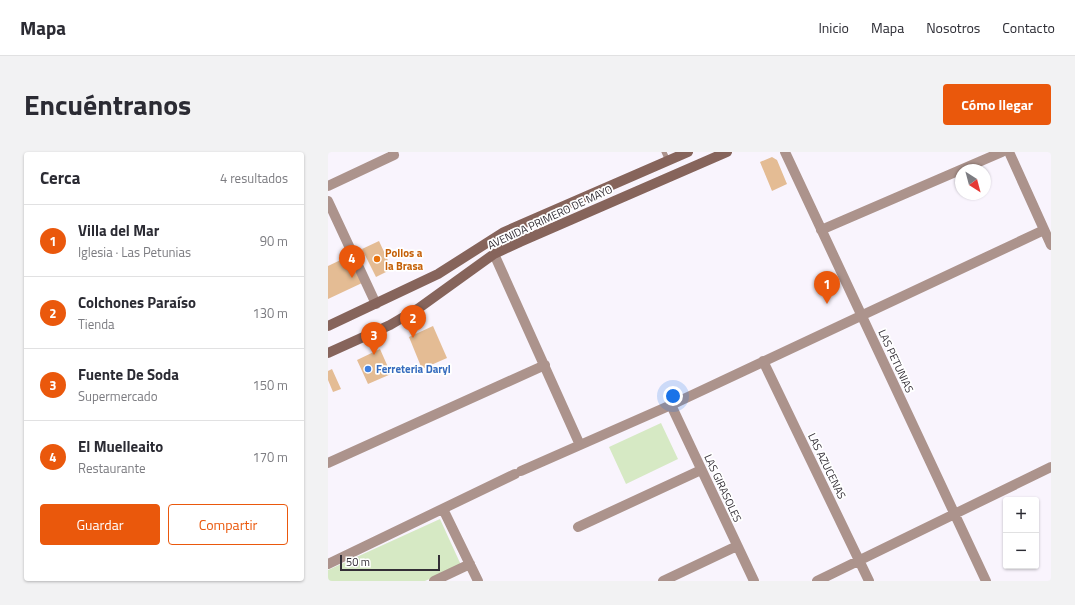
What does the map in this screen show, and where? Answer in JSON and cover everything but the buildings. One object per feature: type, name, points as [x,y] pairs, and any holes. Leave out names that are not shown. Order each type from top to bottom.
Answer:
[{"type":"street","points":[[328,186],[394,154],[393,152]]},
{"type":"street","name":"AVENIDA PRIMERO DE MAYO","points":[[328,326],[438,274],[504,232],[666,156],[688,152]]},
{"type":"street","name":"AVENIDA PRIMERO DE MAYO","points":[[328,353],[390,325],[419,308],[494,254],[727,152]]},
{"type":"street","name":"LAS PETUNIAS","points":[[785,152],[986,581]]},
{"type":"street","points":[[822,230],[1002,152]]},
{"type":"street","points":[[1009,152],[1051,245]]},
{"type":"street","points":[[328,201],[376,304]]},
{"type":"street","points":[[328,564],[518,473],[670,405],[1044,230]]},
{"type":"street","points":[[494,254],[580,445]]},
{"type":"street","name":"LAS AZUCENAS","points":[[764,361],[869,581]]},
{"type":"street","points":[[328,463],[545,365]]},
{"type":"street","name":"LAS GIRASOLES","points":[[670,405],[754,581]]},
{"type":"street","points":[[818,581],[1051,467]]},
{"type":"street","points":[[578,527],[701,470]]},
{"type":"street","points":[[443,509],[478,581]]},
{"type":"street","points":[[663,581],[737,546]]},
{"type":"street","points":[[434,581],[470,564]]},
{"type":"green space","points":[[661,423],[678,459],[626,484],[609,447]]},
{"type":"green space","points":[[440,519],[461,565],[425,581],[328,581],[328,570]]},
{"type":"place","name":"Pollos a la Brasa","points":[[377,259]]},
{"type":"place","name":"El Muelleaito","points":[[352,278]]},
{"type":"place","name":"Villa del Mar","points":[[827,304]]},
{"type":"place","name":"Colchones Paraíso","points":[[413,338]]},
{"type":"place","name":"Fuente De Soda","points":[[374,355]]},
{"type":"place","name":"Ferreteria Daryl","points":[[368,369]]}]
